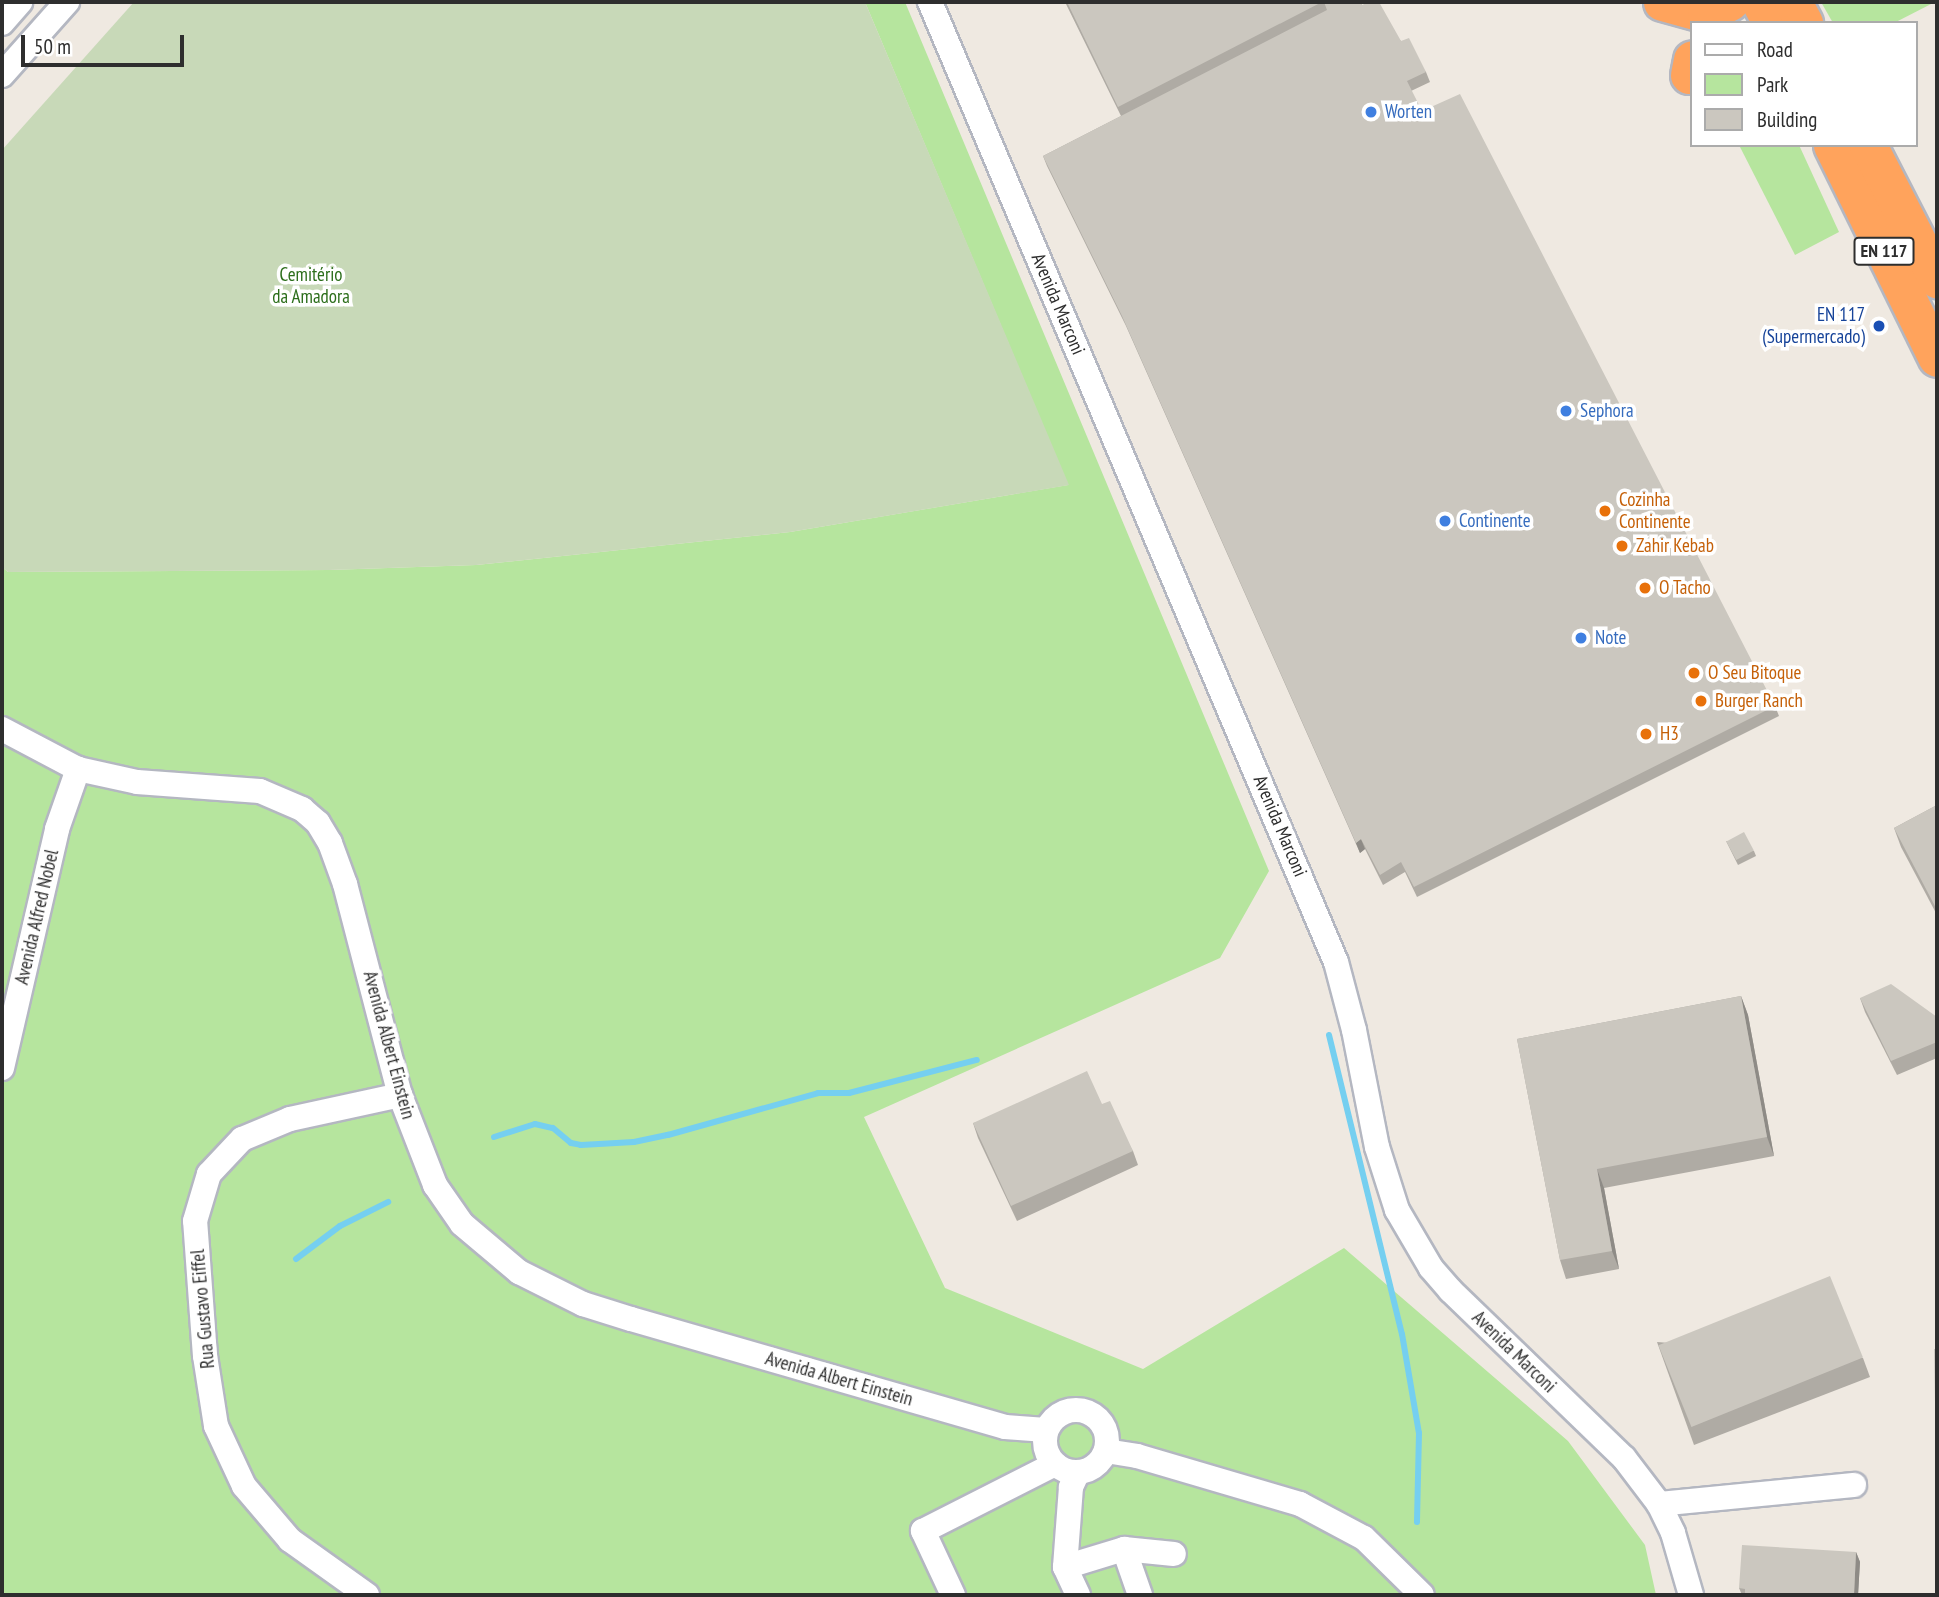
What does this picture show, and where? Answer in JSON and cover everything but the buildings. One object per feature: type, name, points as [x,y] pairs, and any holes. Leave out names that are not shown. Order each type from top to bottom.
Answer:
[{"type":"highway","points":[[1662,2],[1713,13]]},
{"type":"highway","points":[[1760,2],[1770,21]]},
{"type":"highway","points":[[1793,2],[1803,21]]},
{"type":"highway","name":"EN 117","points":[[1833,147],[1937,358]]},
{"type":"highway","name":"EN 117","points":[[1869,147],[1937,279]]},
{"type":"street","points":[[2,23],[20,2]]},
{"type":"street","points":[[2,75],[67,2]]},
{"type":"street","name":"Avenida Marconi","points":[[930,2],[1336,962],[1354,1030],[1377,1147],[1397,1210],[1431,1268],[1451,1291],[1623,1458],[1659,1504],[1673,1533],[1691,1595]]},
{"type":"street","name":"Avenida Albert Einstein","points":[[2,729],[78,769],[137,782],[260,791],[302,809],[318,823],[330,843],[345,884],[400,1095],[435,1185],[462,1224],[519,1272],[583,1304],[671,1331],[1005,1427],[1046,1430]]},
{"type":"street","name":"Avenida Alfred Nobel","points":[[2,1068],[57,830],[78,769]]},
{"type":"street","name":"Rua Gustavo Eiffel","points":[[367,1595],[290,1540],[244,1486],[216,1426],[205,1356],[195,1220],[209,1174],[242,1139],[290,1119],[400,1095]]},
{"type":"street","points":[[953,1595],[923,1531],[1067,1468],[1095,1466],[1106,1451],[1106,1432],[1102,1423],[1086,1411],[1077,1409],[1058,1415],[1046,1430],[1045,1448],[1067,1468],[1071,1487],[1065,1567],[1079,1595]]},
{"type":"street","points":[[1106,1451],[1137,1456],[1300,1504],[1364,1538],[1422,1595]]},
{"type":"street","points":[[1659,1504],[1854,1485]]},
{"type":"street","points":[[1065,1567],[1124,1549],[1174,1554]]},
{"type":"street","points":[[1124,1549],[1140,1595]]},
{"type":"green space","name":"Cemitério da Amadora","points":[[134,2],[865,2],[1069,485],[790,532],[476,565],[329,570],[8,572],[2,567],[2,150]]},
{"type":"green space","points":[[865,2],[905,2],[1269,871],[1220,958],[864,1117],[945,1288],[1143,1369],[1344,1248],[1568,1441],[1645,1545],[1656,1595],[2,1595],[2,567],[8,572],[329,570],[476,565],[790,532],[1068,485]]},
{"type":"green space","points":[[1821,2],[1935,2],[1898,21],[1832,21]]},
{"type":"green space","points":[[1740,147],[1800,147],[1839,232],[1795,255]]},
{"type":"waterway","points":[[1329,1035],[1402,1334],[1419,1433],[1417,1522]]},
{"type":"waterway","points":[[494,1137],[535,1124],[553,1128],[571,1143],[581,1145],[634,1142],[818,1093],[849,1093],[977,1060]]},
{"type":"waterway","points":[[296,1259],[340,1226],[388,1202]]},
{"type":"place","name":"Worten","points":[[1371,112]]},
{"type":"place","name":"EN 117 (Supermercado)","points":[[1879,326]]},
{"type":"place","name":"Sephora","points":[[1566,411]]},
{"type":"place","name":"Cozinha Continente","points":[[1605,511]]},
{"type":"place","name":"Continente","points":[[1445,521]]},
{"type":"place","name":"Zahir Kebab","points":[[1622,546]]},
{"type":"place","name":"O Tacho","points":[[1645,588]]},
{"type":"place","name":"Note","points":[[1581,638]]},
{"type":"place","name":"O Seu Bitoque","points":[[1694,673]]},
{"type":"place","name":"Burger Ranch","points":[[1701,701]]},
{"type":"place","name":"H3","points":[[1646,734]]}]
